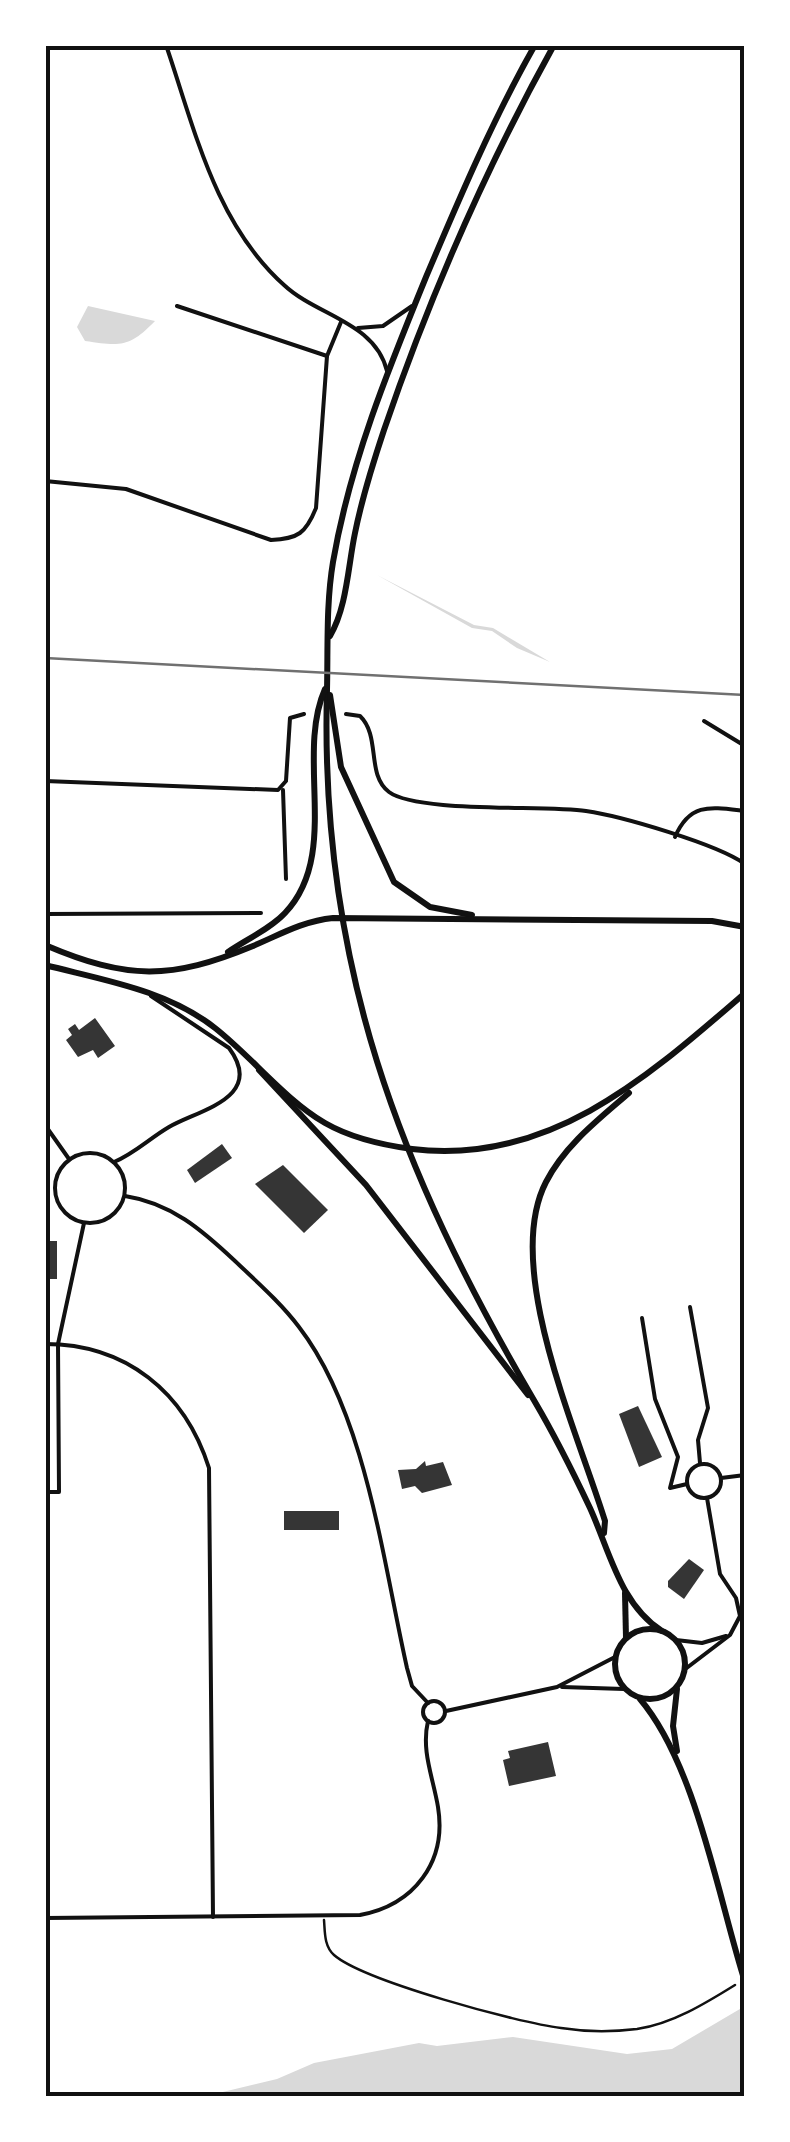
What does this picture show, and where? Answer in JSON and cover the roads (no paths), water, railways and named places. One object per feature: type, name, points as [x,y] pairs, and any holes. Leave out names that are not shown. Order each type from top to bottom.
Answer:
[{"type":"main road","points":[[535,45],[501,110],[415,303],[362,442],[340,525],[328,604],[329,818],[338,899],[360,1010],[411,1165],[485,1317],[535,1402],[604,1537],[625,1592],[641,1615],[676,1640],[683,1652],[684,1670],[677,1687],[673,1726],[678,1762],[745,1980]]},
{"type":"main road","points":[[330,638],[339,616],[358,520],[384,430],[454,255],[554,45]]},
{"type":"main road","points":[[327,683],[341,767],[394,882],[430,907],[498,919]]},
{"type":"main road","points":[[223,956],[284,914],[306,882],[317,708],[327,683]]},
{"type":"main road","points":[[45,945],[143,974],[176,972],[322,919],[712,920],[745,927]]},
{"type":"main road","points":[[45,965],[143,992],[188,1010],[238,1046],[326,1123],[369,1141],[460,1152],[518,1142],[579,1118],[645,1079]]},
{"type":"main road","points":[[604,1537],[605,1521],[537,1301],[532,1227],[536,1206],[556,1165],[580,1136],[745,993]]},
{"type":"main road","points":[[238,1046],[366,1185],[535,1402]]},
{"type":"main road","points":[[625,1592],[626,1638],[615,1657],[615,1674],[624,1689],[640,1699],[657,1719],[678,1762]]},
{"type":"main road","points":[[626,1638],[647,1629],[662,1631]]},
{"type":"main road","points":[[640,1699],[660,1698],[677,1687]]},
{"type":"street","points":[[166,45],[213,183],[244,243],[286,287],[356,328],[378,347],[388,373]]},
{"type":"street","points":[[356,328],[383,326],[415,303]]},
{"type":"street","points":[[177,306],[327,356]]},
{"type":"street","points":[[45,481],[126,490],[270,540],[292,540],[306,531],[316,508],[327,356],[342,322]]},
{"type":"street","points":[[286,879],[287,807],[282,788],[290,718],[304,714]]},
{"type":"street","points":[[346,714],[360,716],[369,726],[380,782],[392,795],[465,805],[585,811],[675,837],[745,864]]},
{"type":"street","points":[[704,721],[745,746]]},
{"type":"street","points":[[45,781],[282,788]]},
{"type":"street","points":[[675,837],[692,811],[704,806],[745,812]]},
{"type":"street","points":[[45,914],[261,913]]},
{"type":"street","points":[[114,1162],[173,1124],[222,1103],[237,1079],[235,1057],[224,1044],[143,992]]},
{"type":"street","points":[[45,1125],[69,1160]]},
{"type":"street","points":[[87,1152],[114,1162],[122,1172],[126,1196],[106,1221],[84,1223],[64,1212],[55,1190],[56,1179],[69,1160],[87,1152]]},
{"type":"street","points":[[45,1191],[55,1190]]},
{"type":"street","points":[[126,1196],[176,1212],[211,1238],[285,1310],[323,1364],[353,1438],[412,1686],[428,1703]]},
{"type":"street","points":[[45,1492],[59,1492],[58,1344],[84,1223]]},
{"type":"street","points":[[690,1307],[708,1408],[698,1440],[700,1463]]},
{"type":"street","points":[[642,1318],[655,1399],[678,1457],[670,1488],[687,1484]]},
{"type":"street","points":[[45,1344],[100,1351],[148,1374],[189,1419],[209,1468],[213,1916]]},
{"type":"street","points":[[700,1463],[714,1466],[721,1478],[718,1491],[707,1498],[694,1495],[687,1484],[688,1473],[700,1463]]},
{"type":"street","points":[[721,1478],[745,1474]]},
{"type":"street","points":[[684,1670],[730,1635],[740,1610],[720,1574],[707,1498]]},
{"type":"street","points":[[676,1640],[702,1644],[730,1635]]},
{"type":"street","points":[[558,1687],[615,1657]]},
{"type":"street","points":[[428,1721],[440,1722],[446,1711],[558,1687],[624,1689]]},
{"type":"street","points":[[45,1918],[360,1915],[390,1908],[426,1876],[441,1825],[425,1747],[428,1721],[423,1712],[428,1703],[437,1701],[446,1711]]},
{"type":"railway","points":[[45,658],[745,695]]}]
